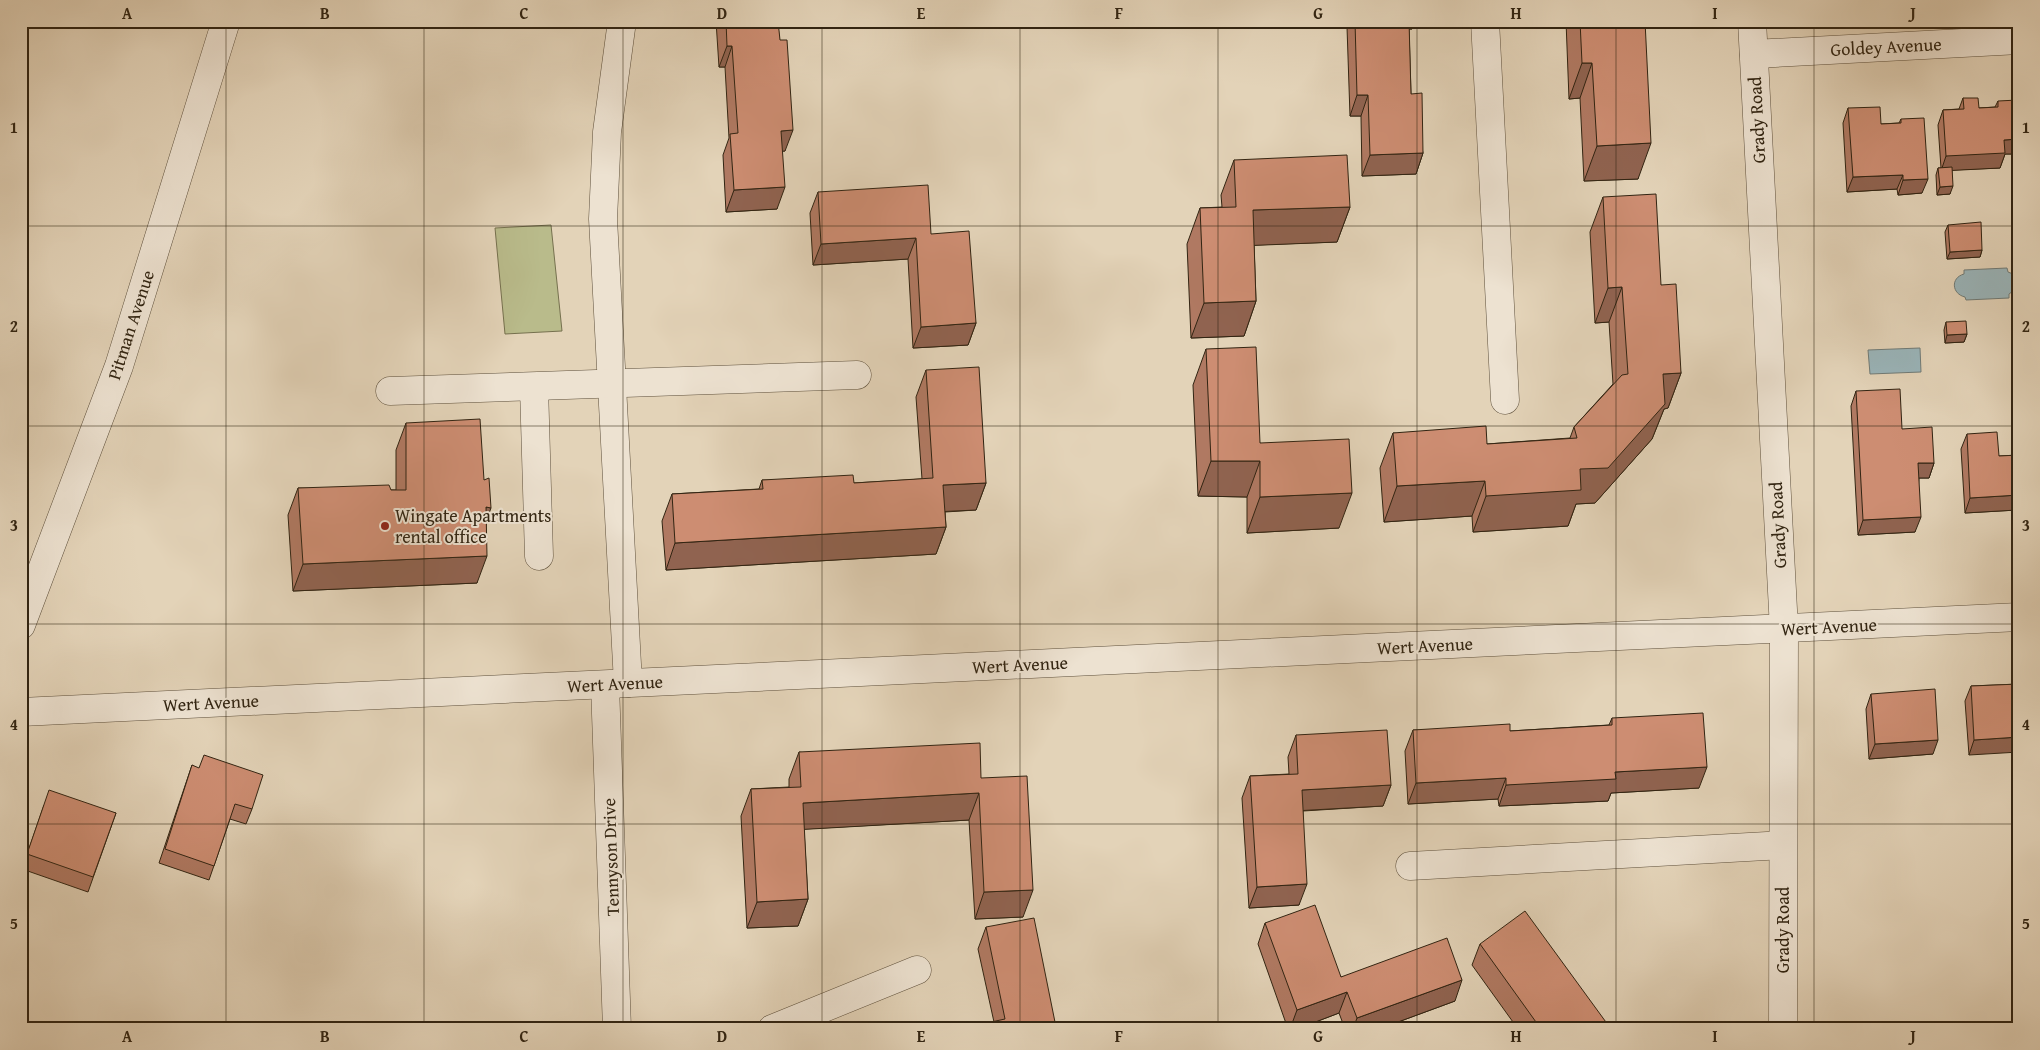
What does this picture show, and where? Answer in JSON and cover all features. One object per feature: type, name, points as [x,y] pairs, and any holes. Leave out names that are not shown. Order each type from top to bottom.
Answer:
[{"type":"street","name":"Pitman Avenue","points":[[21,625],[118,366],[226,21]]},
{"type":"street","name":"Tennyson Drive","points":[[617,1029],[617,684],[612,384],[603,219],[607,132],[622,21]]},
{"type":"street","points":[[1485,21],[1505,400]]},
{"type":"street","name":"Grady Road","points":[[1752,21],[1784,629],[1783,1029]]},
{"type":"street","name":"Goldey Avenue","points":[[1754,54],[2019,40]]},
{"type":"street","points":[[390,391],[858,375]]},
{"type":"street","points":[[534,386],[539,556]]},
{"type":"street","name":"Wert Avenue","points":[[21,712],[2019,617]]},
{"type":"street","points":[[1410,866],[1783,845]]},
{"type":"street","points":[[772,1029],[917,970]]},
{"type":"green space","points":[[551,225],[562,331],[505,334],[495,228]]},
{"type":"water","points":[[2007,268],[2008,272],[2013,274],[2018,283],[2017,288],[2009,294],[2009,298],[1966,300],[1955,289],[1956,279],[1964,274],[1964,270]]},
{"type":"water","points":[[1920,348],[1921,372],[1870,374],[1868,350]]},
{"type":"building","points":[[726,21],[778,21],[780,40],[787,40],[793,130],[781,131],[785,187],[734,190],[730,134],[738,133],[732,46],[727,46]]},
{"type":"building","points":[[1355,21],[1409,21],[1411,94],[1422,93],[1423,153],[1370,155],[1368,95],[1357,95]]},
{"type":"building","points":[[1580,21],[1645,21],[1651,143],[1597,146],[1592,63],[1582,63]]},
{"type":"building","points":[[1963,98],[1978,98],[1979,108],[1998,107],[1998,101],[2018,100],[2019,139],[2004,140],[2005,153],[1946,156],[1943,110],[1964,109]]},
{"type":"building","points":[[1880,107],[1881,124],[1901,123],[1901,119],[1924,118],[1928,179],[1903,180],[1903,175],[1853,177],[1848,108]]},
{"type":"building","points":[[1347,155],[1350,207],[1253,210],[1256,301],[1204,303],[1200,208],[1236,207],[1234,160]]},
{"type":"building","points":[[1952,167],[1953,186],[1940,187],[1938,168]]},
{"type":"building","points":[[928,185],[931,234],[969,231],[976,323],[921,327],[916,238],[821,244],[818,192]]},
{"type":"building","points":[[1656,194],[1661,285],[1676,284],[1681,373],[1663,374],[1665,404],[1608,468],[1580,469],[1581,490],[1486,496],[1485,481],[1397,486],[1393,433],[1486,426],[1487,444],[1577,438],[1574,427],[1622,375],[1628,374],[1622,287],[1608,288],[1603,197]]},
{"type":"building","points":[[1981,222],[1982,250],[1950,252],[1948,225]]},
{"type":"building","points":[[1966,321],[1967,334],[1947,335],[1946,322]]},
{"type":"building","points":[[1256,347],[1260,443],[1349,439],[1352,493],[1260,497],[1260,461],[1211,461],[1206,349]]},
{"type":"building","points":[[979,367],[986,483],[943,485],[946,527],[675,543],[672,494],[763,489],[762,480],[853,475],[854,483],[933,478],[926,370]]},
{"type":"building","points":[[1900,389],[1902,429],[1932,427],[1934,463],[1918,463],[1921,517],[1863,520],[1856,391]]},
{"type":"building","name":"Wingate Apartments rental office","points":[[480,419],[484,480],[489,478],[491,508],[486,507],[487,556],[303,564],[298,488],[389,485],[391,490],[406,490],[406,423]]},
{"type":"building","points":[[1997,432],[1999,456],[2019,455],[2019,495],[1970,498],[1967,434]]},
{"type":"building","points":[[2019,684],[2019,737],[1974,740],[1971,686]]},
{"type":"building","points":[[1935,689],[1938,740],[1875,744],[1871,694]]},
{"type":"building","points":[[1703,713],[1707,767],[1615,772],[1616,779],[1506,785],[1506,778],[1416,783],[1413,730],[1510,724],[1510,731],[1612,725],[1612,718]]},
{"type":"building","points":[[1387,730],[1391,785],[1302,790],[1307,884],[1257,887],[1250,776],[1298,774],[1296,735]]},
{"type":"building","points":[[980,743],[981,778],[1027,776],[1033,890],[984,892],[979,793],[803,803],[808,899],[757,902],[751,789],[801,787],[799,752]]},
{"type":"building","points":[[204,755],[263,775],[252,809],[235,804],[214,866],[165,849],[192,765],[199,768]]},
{"type":"building","points":[[49,790],[116,813],[93,877],[27,854]]},
{"type":"building","points":[[1315,905],[1341,977],[1447,938],[1462,980],[1357,1018],[1347,992],[1297,1010],[1265,923]]},
{"type":"building","points":[[1525,911],[1611,1029],[1541,1029],[1480,944]]},
{"type":"building","points":[[1034,918],[1056,1027],[1046,1029],[959,1029],[1005,1019],[986,927]]},
{"type":"place","name":"Wingate Apartments rental office","points":[[385,526]]}]
